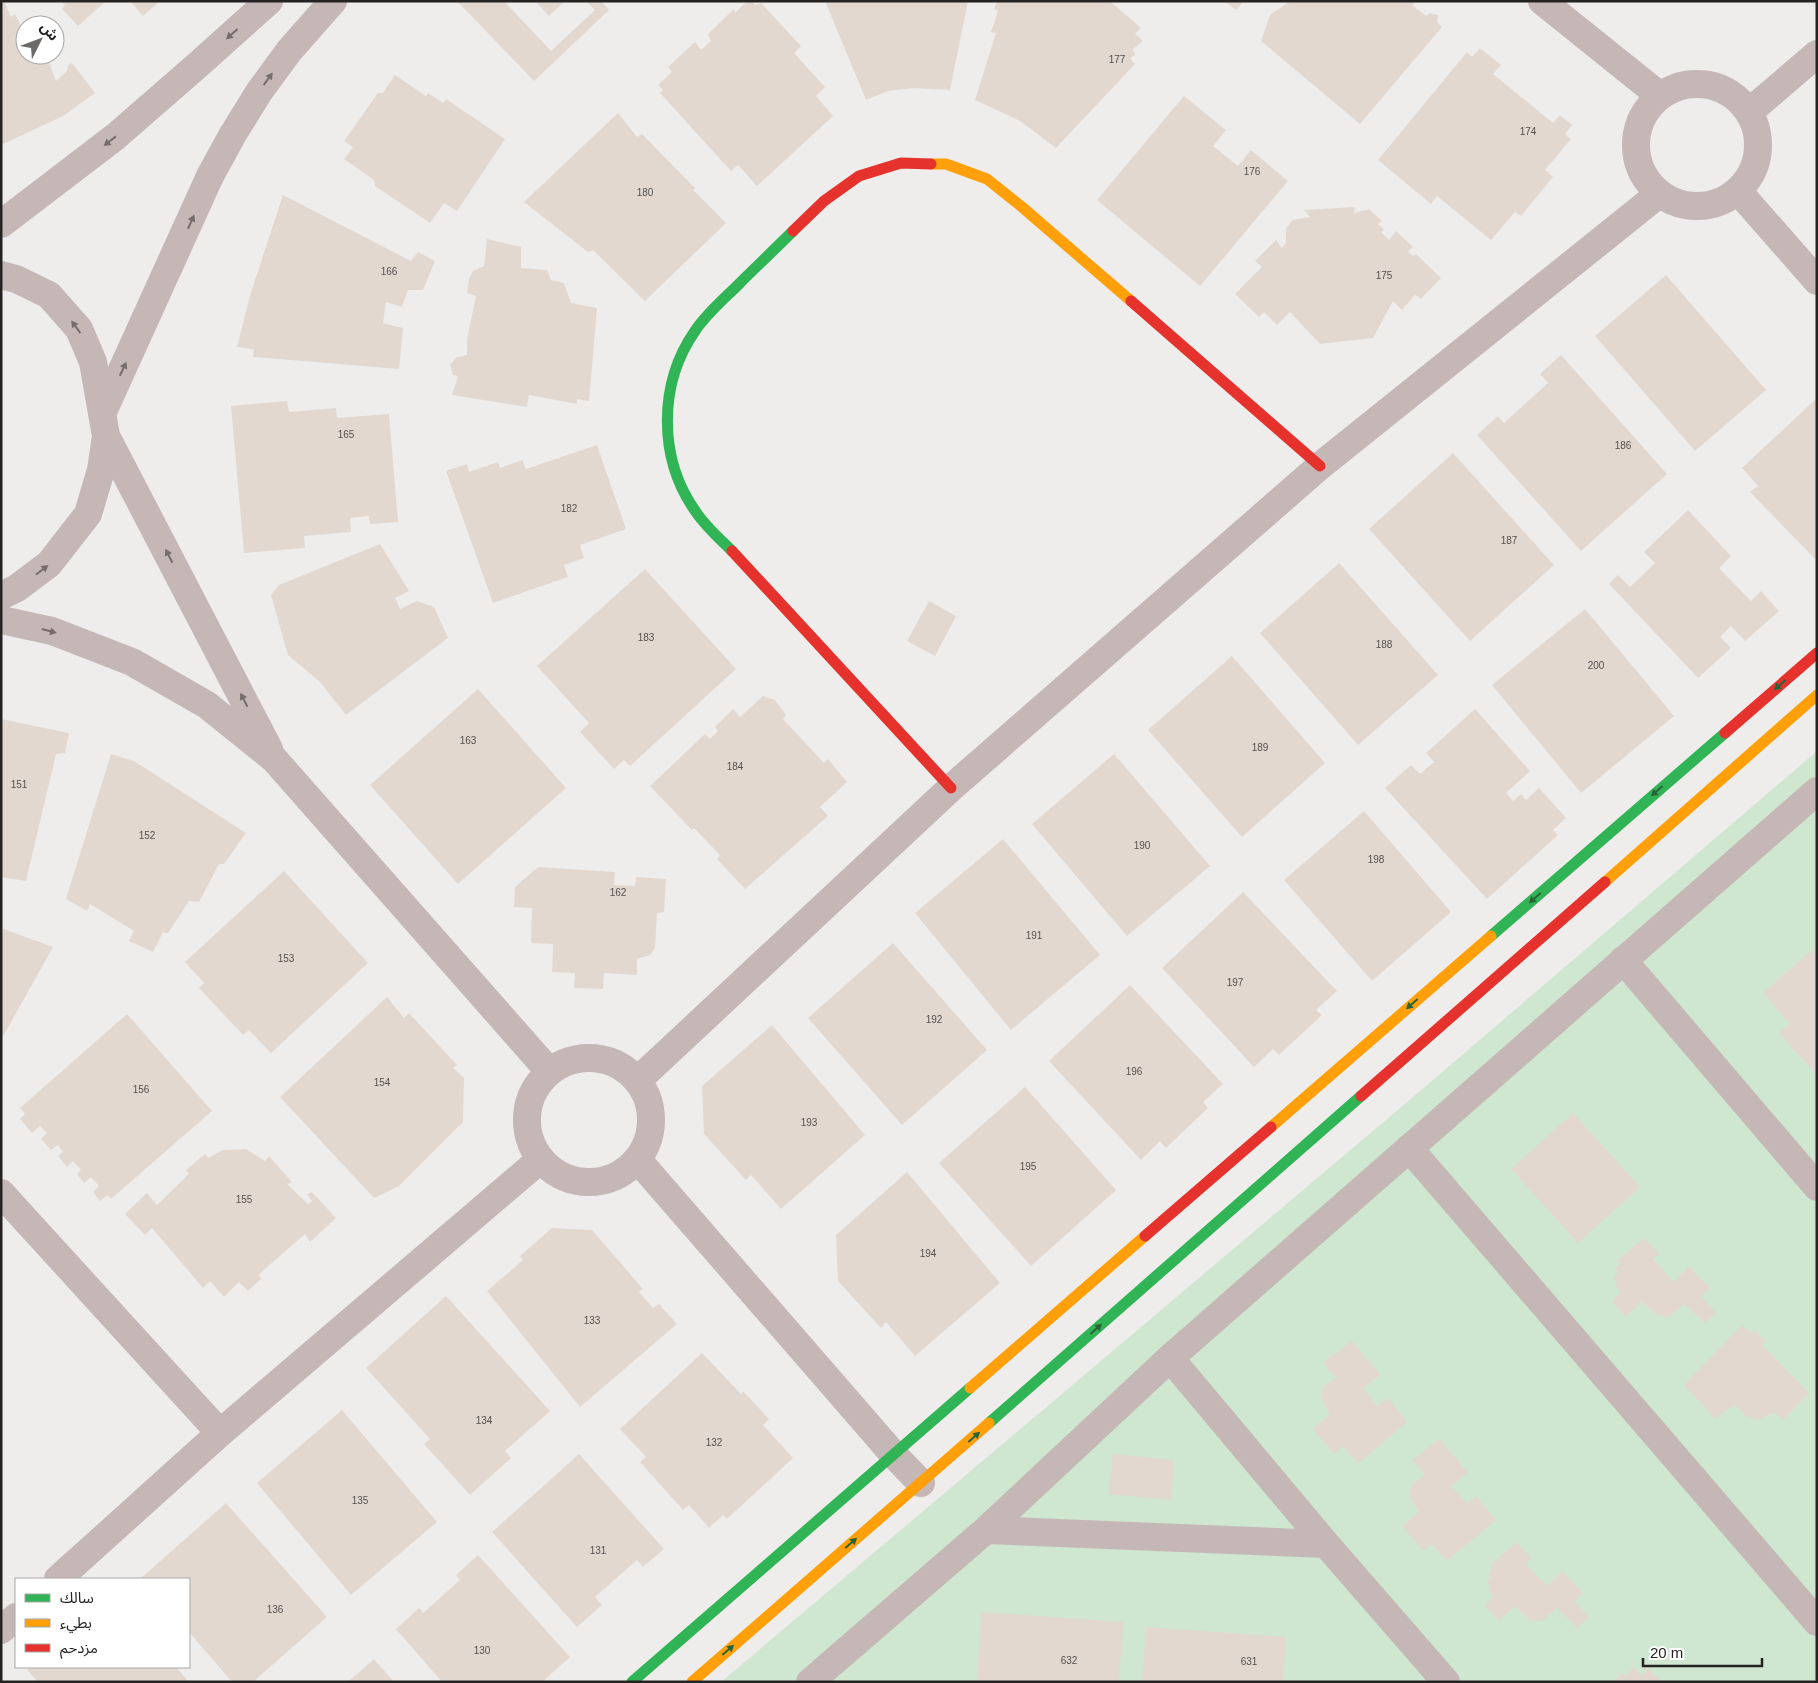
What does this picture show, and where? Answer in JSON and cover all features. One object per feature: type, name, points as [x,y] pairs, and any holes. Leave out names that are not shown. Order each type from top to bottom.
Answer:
[{"type":"street","points":[[1,224],[115,137],[268,1]]},
{"type":"street","points":[[104,425],[210,176],[259,92],[289,51],[333,1]]},
{"type":"street","points":[[1542,1],[1660,95]]},
{"type":"street","points":[[1749,112],[1817,54]]},
{"type":"street","points":[[1698,83],[1718,87],[1736,96],[1749,112],[1756,128],[1758,145],[1756,162],[1749,178],[1738,191],[1723,201],[1707,206],[1690,206],[1674,202],[1659,194],[1646,180],[1638,163],[1635,144],[1638,126],[1646,109],[1660,95],[1678,86],[1698,83]]},
{"type":"street","points":[[951,788],[696,513],[680,485],[670,454],[666,422],[670,390],[679,359],[695,331],[716,306],[824,202],[859,176],[901,163],[946,164],[987,179],[1022,207],[1320,466]]},
{"type":"street","points":[[1738,191],[1817,281]]},
{"type":"street","points":[[638,1080],[951,788],[1320,466],[1659,194]]},
{"type":"street","points":[[1,274],[16,278],[49,295],[79,328],[93,362],[104,425],[101,470],[88,514],[49,564],[18,588],[1,596]]},
{"type":"street","points":[[104,425],[274,759]]},
{"type":"street","points":[[1,620],[52,631],[132,662],[207,705],[274,759],[549,1071]]},
{"type":"street","points":[[632,1682],[1817,653]]},
{"type":"street","points":[[692,1682],[1817,695]]},
{"type":"street","points":[[810,1682],[986,1530],[1170,1358],[1817,791]]},
{"type":"street","points":[[1623,960],[1817,1187]]},
{"type":"street","points":[[585,1057],[605,1059],[623,1067],[638,1080],[647,1097],[652,1116],[650,1136],[642,1154],[629,1168],[611,1178],[592,1182],[573,1180],[555,1172],[540,1159],[530,1142],[527,1123],[532,1095],[536,1086],[549,1071],[566,1061],[585,1057]]},
{"type":"street","points":[[1409,1148],[1817,1622]]},
{"type":"street","points":[[59,1578],[220,1434],[540,1159]]},
{"type":"street","points":[[637,1159],[894,1455],[921,1483]]},
{"type":"street","points":[[1,1193],[220,1434]]},
{"type":"street","points":[[1170,1358],[1326,1544],[1446,1682]]},
{"type":"street","points":[[986,1530],[1326,1544]]},
{"type":"street","points":[[1,1630],[15,1618]]},
{"type":"green space","points":[[1817,751],[1817,1682],[721,1682],[1419,1092]]},
{"type":"building","points":[[1,1],[4,1],[11,17],[16,15],[15,65],[50,65],[56,81],[67,71],[68,65],[72,63],[95,93],[63,116],[1,145]]},
{"type":"building","points":[[61,1],[106,1],[78,26],[62,9],[65,5]]},
{"type":"building","points":[[130,1],[160,1],[143,16]]},
{"type":"building","points":[[457,1],[504,1],[551,51],[595,10],[586,1],[601,1],[609,10],[534,81]]},
{"type":"building","points":[[535,1],[565,1],[549,16]]},
{"type":"building","points":[[747,1],[752,1],[755,5],[761,3],[801,46],[794,53],[825,87],[816,96],[833,116],[757,186],[738,165],[731,171],[660,93],[663,90],[658,85],[672,72],[668,67],[695,42],[701,50],[711,41],[708,34],[734,9],[735,13]]},
{"type":"building","points":[[825,1],[968,1],[950,90],[914,88],[888,91],[866,100]]},
{"type":"building","points":[[997,1],[1110,1],[1141,28],[1135,34],[1143,41],[1132,50],[1136,54],[1130,58],[1135,64],[1056,148],[1020,121],[975,100],[996,33],[991,32],[998,11],[994,9]]},
{"type":"building","points":[[1224,1],[1244,1],[1236,10]]},
{"type":"building","points":[[1290,1],[1414,1],[1413,6],[1426,16],[1430,13],[1438,15],[1437,22],[1442,27],[1360,124],[1261,41],[1270,15]]},
{"type":"building","points":[[1480,48],[1501,65],[1493,74],[1553,123],[1560,115],[1572,125],[1565,134],[1571,139],[1545,170],[1553,177],[1521,216],[1515,212],[1491,240],[1437,196],[1431,204],[1378,160],[1467,52],[1472,57]]},
{"type":"building","points":[[395,75],[426,96],[428,93],[443,103],[446,99],[505,139],[457,211],[444,203],[430,223],[375,186],[374,180],[344,159],[353,147],[344,141],[378,93],[383,93]]},
{"type":"building","points":[[1184,96],[1226,130],[1213,146],[1238,166],[1251,150],[1288,181],[1200,286],[1097,200]]},
{"type":"building","points":[[618,113],[637,137],[642,134],[726,223],[645,301],[593,250],[588,252],[524,202]]},
{"type":"building","points":[[283,195],[411,261],[418,252],[435,261],[423,290],[408,290],[402,307],[386,302],[383,323],[403,328],[399,369],[253,357],[254,349],[237,347],[251,292]]},
{"type":"building","points":[[1355,207],[1354,213],[1369,209],[1382,221],[1378,224],[1384,230],[1381,232],[1389,240],[1396,231],[1413,247],[1408,251],[1413,256],[1416,254],[1441,278],[1421,299],[1415,295],[1402,310],[1393,301],[1373,338],[1320,344],[1290,312],[1277,325],[1264,312],[1259,317],[1235,294],[1262,267],[1255,261],[1276,240],[1282,248],[1286,243],[1286,229],[1292,220],[1310,217],[1304,210]]},
{"type":"building","points":[[487,239],[521,247],[521,268],[547,270],[551,280],[564,283],[571,303],[597,308],[589,401],[577,399],[577,404],[529,395],[527,407],[452,395],[458,376],[453,375],[450,365],[457,357],[467,355],[467,339],[476,296],[467,293],[469,279],[473,271],[484,266]]},
{"type":"building","points":[[1666,275],[1766,390],[1695,451],[1595,336]]},
{"type":"building","points":[[1561,355],[1667,474],[1581,551],[1477,435],[1498,416],[1504,423],[1548,383],[1540,374]]},
{"type":"building","points":[[1817,398],[1817,557],[1815,559],[1750,492],[1758,486],[1742,468]]},
{"type":"building","points":[[287,401],[289,412],[336,408],[337,418],[389,414],[398,522],[370,524],[369,516],[350,518],[351,532],[304,536],[305,548],[244,553],[231,406]]},
{"type":"building","points":[[597,445],[626,529],[580,545],[584,558],[564,565],[568,577],[493,603],[446,471],[467,464],[469,472],[498,462],[500,468],[522,460],[526,469]]},
{"type":"building","points":[[1453,453],[1554,565],[1470,641],[1369,529]]},
{"type":"building","points":[[1688,510],[1731,556],[1719,568],[1751,601],[1761,591],[1779,611],[1745,641],[1731,626],[1720,637],[1731,648],[1698,678],[1609,584],[1618,575],[1630,587],[1655,563],[1644,552]]},
{"type":"building","points":[[380,544],[409,591],[395,598],[400,609],[417,601],[434,607],[448,638],[346,715],[320,682],[288,655],[271,595],[279,585]]},
{"type":"building","points":[[1339,563],[1438,675],[1358,745],[1260,633]]},
{"type":"building","points":[[645,569],[736,669],[630,766],[624,760],[614,769],[580,732],[589,723],[537,666]]},
{"type":"building","points":[[929,601],[956,616],[935,656],[907,641]]},
{"type":"building","points":[[1585,609],[1674,716],[1581,793],[1492,685]]},
{"type":"building","points":[[1232,656],[1325,763],[1242,837],[1148,730]]},
{"type":"building","points":[[478,689],[566,788],[458,884],[370,785]]},
{"type":"building","points":[[763,696],[775,700],[786,715],[783,719],[824,763],[828,759],[847,782],[820,807],[828,816],[745,889],[717,859],[720,855],[694,828],[692,830],[650,786],[705,734],[710,739],[718,731],[715,727],[733,709],[740,717]]},
{"type":"building","points":[[1475,709],[1530,771],[1506,793],[1513,801],[1521,794],[1526,800],[1539,788],[1566,818],[1553,830],[1558,835],[1487,899],[1385,788],[1411,765],[1420,774],[1434,762],[1426,753]]},
{"type":"building","points":[[1,719],[69,733],[65,753],[56,754],[26,881],[1,877]]},
{"type":"building","points":[[111,754],[134,761],[246,833],[224,864],[219,864],[199,902],[189,901],[168,933],[163,932],[153,952],[129,941],[134,931],[90,904],[87,911],[66,899]]},
{"type":"building","points":[[1114,754],[1210,866],[1127,936],[1032,824]]},
{"type":"building","points":[[1364,811],[1451,912],[1372,981],[1284,880]]},
{"type":"building","points":[[1003,839],[1100,955],[1011,1030],[915,913]]},
{"type":"building","points":[[538,867],[615,872],[614,885],[635,886],[636,877],[666,879],[664,912],[657,913],[655,948],[650,955],[637,959],[637,975],[604,973],[603,989],[574,988],[575,973],[552,972],[553,944],[531,943],[532,908],[514,907],[515,887]]},
{"type":"building","points":[[284,871],[368,963],[271,1053],[249,1030],[243,1035],[199,988],[204,983],[185,962]]},
{"type":"building","points":[[1243,892],[1337,991],[1316,1010],[1322,1015],[1279,1055],[1273,1049],[1254,1067],[1162,968]]},
{"type":"building","points":[[1,928],[53,947],[1,1040]]},
{"type":"building","points":[[893,943],[987,1050],[902,1125],[808,1018]]},
{"type":"building","points":[[1812,950],[1817,956],[1817,1075],[1779,1033],[1790,1024],[1763,993]]},
{"type":"building","points":[[1130,985],[1223,1084],[1203,1102],[1208,1108],[1166,1148],[1160,1141],[1141,1160],[1049,1061]]},
{"type":"building","points":[[387,997],[404,1018],[409,1013],[457,1065],[453,1068],[464,1078],[463,1122],[399,1186],[374,1198],[280,1097]]},
{"type":"building","points":[[127,1014],[212,1111],[111,1199],[108,1195],[100,1201],[93,1192],[99,1186],[91,1177],[84,1183],[77,1174],[81,1170],[73,1161],[67,1167],[58,1156],[63,1152],[58,1145],[51,1150],[41,1139],[47,1133],[40,1126],[32,1133],[20,1119],[25,1114],[20,1108]]},
{"type":"building","points":[[772,1025],[865,1135],[781,1209],[751,1175],[746,1180],[704,1134],[702,1086]]},
{"type":"building","points":[[1025,1087],[1116,1190],[1031,1266],[939,1163]]},
{"type":"building","points":[[1573,1113],[1640,1187],[1578,1243],[1511,1169]]},
{"type":"building","points":[[246,1149],[265,1161],[269,1156],[292,1182],[287,1184],[308,1204],[312,1201],[307,1194],[312,1192],[336,1218],[310,1242],[305,1234],[258,1275],[262,1278],[248,1291],[239,1282],[224,1297],[210,1281],[203,1288],[152,1228],[145,1235],[125,1214],[147,1193],[157,1205],[189,1174],[186,1170],[205,1154],[208,1158],[223,1150]]},
{"type":"building","points":[[907,1172],[1000,1283],[915,1356],[886,1322],[881,1328],[838,1281],[836,1235]]},
{"type":"building","points":[[552,1228],[592,1230],[643,1289],[639,1292],[653,1308],[659,1304],[677,1324],[580,1407],[487,1291],[523,1260],[520,1256]]},
{"type":"building","points":[[1644,1238],[1659,1254],[1653,1259],[1674,1282],[1689,1266],[1710,1288],[1701,1296],[1716,1313],[1705,1323],[1684,1304],[1669,1317],[1656,1315],[1642,1301],[1626,1317],[1612,1302],[1621,1292],[1613,1278],[1618,1273],[1615,1269],[1620,1264],[1617,1261]]},
{"type":"building","points":[[446,1296],[550,1411],[505,1451],[511,1458],[470,1495],[424,1444],[430,1439],[366,1368]]},
{"type":"building","points":[[1742,1325],[1752,1333],[1755,1330],[1766,1341],[1762,1345],[1809,1393],[1783,1420],[1774,1412],[1760,1420],[1747,1417],[1734,1405],[1715,1419],[1684,1385]]},
{"type":"building","points":[[1352,1341],[1380,1375],[1363,1388],[1378,1406],[1388,1398],[1407,1422],[1358,1464],[1343,1446],[1334,1454],[1313,1429],[1330,1414],[1321,1398],[1323,1387],[1336,1378],[1323,1362]]},
{"type":"building","points":[[702,1353],[741,1394],[743,1391],[769,1419],[763,1425],[793,1458],[727,1519],[723,1515],[709,1528],[689,1505],[683,1510],[640,1462],[646,1457],[620,1429]]},
{"type":"building","points":[[342,1410],[437,1522],[351,1595],[257,1483]]},
{"type":"building","points":[[1440,1439],[1468,1473],[1451,1486],[1467,1503],[1476,1496],[1496,1520],[1447,1561],[1432,1544],[1423,1551],[1402,1526],[1419,1512],[1409,1496],[1411,1485],[1425,1475],[1412,1460]]},
{"type":"building","points":[[579,1454],[664,1549],[643,1567],[637,1560],[595,1597],[602,1605],[577,1627],[492,1532]]},
{"type":"building","points":[[1113,1454],[1174,1460],[1171,1500],[1109,1494]]},
{"type":"building","points":[[226,1503],[327,1617],[253,1682],[232,1682],[190,1633],[190,1578],[141,1578]]},
{"type":"building","points":[[1517,1542],[1531,1558],[1526,1564],[1547,1586],[1563,1571],[1583,1593],[1574,1601],[1589,1617],[1577,1628],[1557,1608],[1542,1621],[1529,1620],[1515,1606],[1499,1621],[1485,1606],[1493,1596],[1488,1588],[1491,1586],[1486,1582],[1491,1577],[1488,1574],[1493,1569],[1490,1565]]},
{"type":"building","points":[[478,1555],[570,1657],[542,1682],[442,1682],[396,1629],[419,1608],[423,1613],[460,1580],[456,1575]]},
{"type":"building","points":[[981,1612],[1123,1622],[1119,1682],[977,1682]]},
{"type":"building","points":[[1146,1627],[1286,1637],[1283,1682],[1142,1682]]},
{"type":"building","points":[[374,1659],[394,1682],[348,1682]]},
{"type":"building","points":[[1646,1666],[1661,1682],[1613,1682],[1622,1673],[1625,1676],[1634,1667],[1642,1675],[1646,1672],[1643,1668]]},
{"type":"building","points":[[30,1668],[177,1668],[189,1682],[38,1682],[27,1670]]},
{"type":"traffic: fast","points":[[732,551],[704,523],[684,491],[675,469],[669,445],[667,422],[669,398],[674,374],[683,352],[700,324],[793,231]]},
{"type":"traffic: fast","points":[[1491,936],[1725,733]]},
{"type":"traffic: fast","points":[[989,1423],[1361,1096]]},
{"type":"traffic: fast","points":[[632,1682],[970,1388]]},
{"type":"traffic: slow","points":[[931,164],[946,164],[987,179],[1131,301]]},
{"type":"traffic: slow","points":[[1605,882],[1817,695]]},
{"type":"traffic: slow","points":[[1271,1127],[1491,936]]},
{"type":"traffic: slow","points":[[970,1388],[1145,1236]]},
{"type":"traffic: slow","points":[[692,1682],[989,1423]]},
{"type":"traffic: jam","points":[[793,231],[824,201],[859,176],[901,163],[931,164]]},
{"type":"traffic: jam","points":[[1131,301],[1320,466]]},
{"type":"traffic: jam","points":[[732,551],[951,788]]},
{"type":"traffic: jam","points":[[1725,733],[1817,653]]},
{"type":"traffic: jam","points":[[1361,1096],[1605,882]]},
{"type":"traffic: jam","points":[[1145,1236],[1271,1127]]}]
